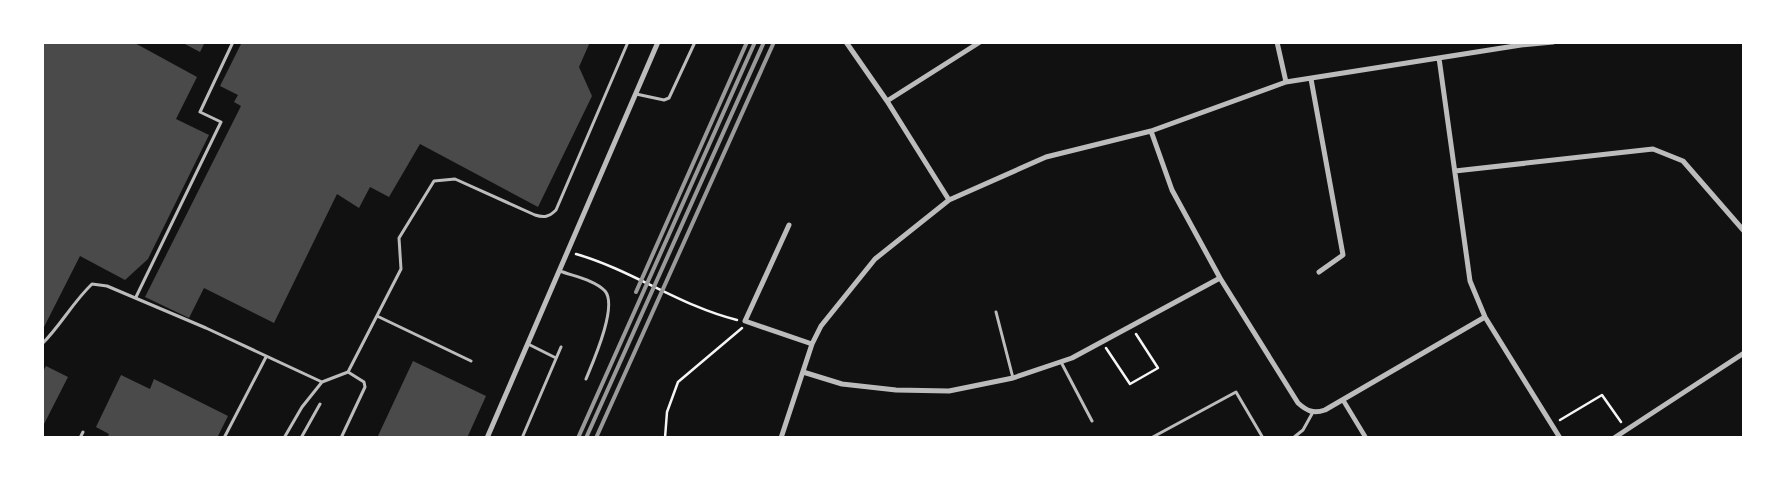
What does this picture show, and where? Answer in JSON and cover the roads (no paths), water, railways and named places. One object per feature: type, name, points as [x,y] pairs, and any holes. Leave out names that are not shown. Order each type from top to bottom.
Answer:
[{"type":"street","points":[[486,438],[658,42]]},
{"type":"street","points":[[846,42],[887,101],[949,200]]},
{"type":"street","points":[[887,101],[980,42]]},
{"type":"street","points":[[1277,42],[1286,82]]},
{"type":"street","points":[[781,438],[812,344],[821,326],[875,259],[949,200],[1046,157],[1151,131],[1286,82],[1311,80],[1521,44],[1553,42]]},
{"type":"street","points":[[1439,58],[1470,281],[1485,317],[1560,438]]},
{"type":"street","points":[[1311,80],[1343,255],[1319,272]]},
{"type":"street","points":[[1151,131],[1172,190],[1220,278],[1298,403],[1313,412],[1326,410],[1485,317]]},
{"type":"street","points":[[1455,171],[1653,149],[1684,161],[1743,231]]},
{"type":"street","points":[[789,225],[745,321],[812,344]]},
{"type":"street","points":[[803,372],[842,384],[896,390],[949,392],[1013,378],[1061,362],[1220,278]]},
{"type":"street","points":[[1614,438],[1744,352]]},
{"type":"street","points":[[1343,400],[1366,438]]},
{"type":"lane","points":[[136,297],[221,122],[200,112],[233,42]]},
{"type":"lane","points":[[284,438],[302,407],[322,382],[348,372],[401,269],[399,238],[434,181],[455,179],[543,218],[551,215],[556,210],[628,42]]},
{"type":"lane","points":[[636,94],[660,100],[670,98],[695,42]]},
{"type":"lane","points":[[559,270],[590,282],[604,290],[609,298],[610,306],[599,346],[586,379]]},
{"type":"lane","points":[[42,344],[58,327],[80,295],[92,284],[107,286],[136,297],[322,382]]},
{"type":"lane","points":[[996,312],[1013,378]]},
{"type":"lane","points":[[377,316],[470,361]]},
{"type":"lane","points":[[527,344],[556,358]]},
{"type":"lane","points":[[522,438],[561,347]]},
{"type":"lane","points":[[224,438],[266,357]]},
{"type":"lane","points":[[1061,362],[1092,421]]},
{"type":"lane","points":[[341,438],[365,387],[364,382],[348,372]]},
{"type":"lane","points":[[1151,438],[1236,392],[1263,438]]},
{"type":"lane","points":[[301,438],[320,404]]},
{"type":"lane","points":[[1292,438],[1303,430],[1313,412]]},
{"type":"lane","points":[[80,438],[82,432]]},
{"type":"railway","points":[[636,292],[747,42]]},
{"type":"railway","points":[[578,438],[755,42]]},
{"type":"railway","points":[[586,438],[764,42]]},
{"type":"railway","points":[[596,438],[774,42]]}]
